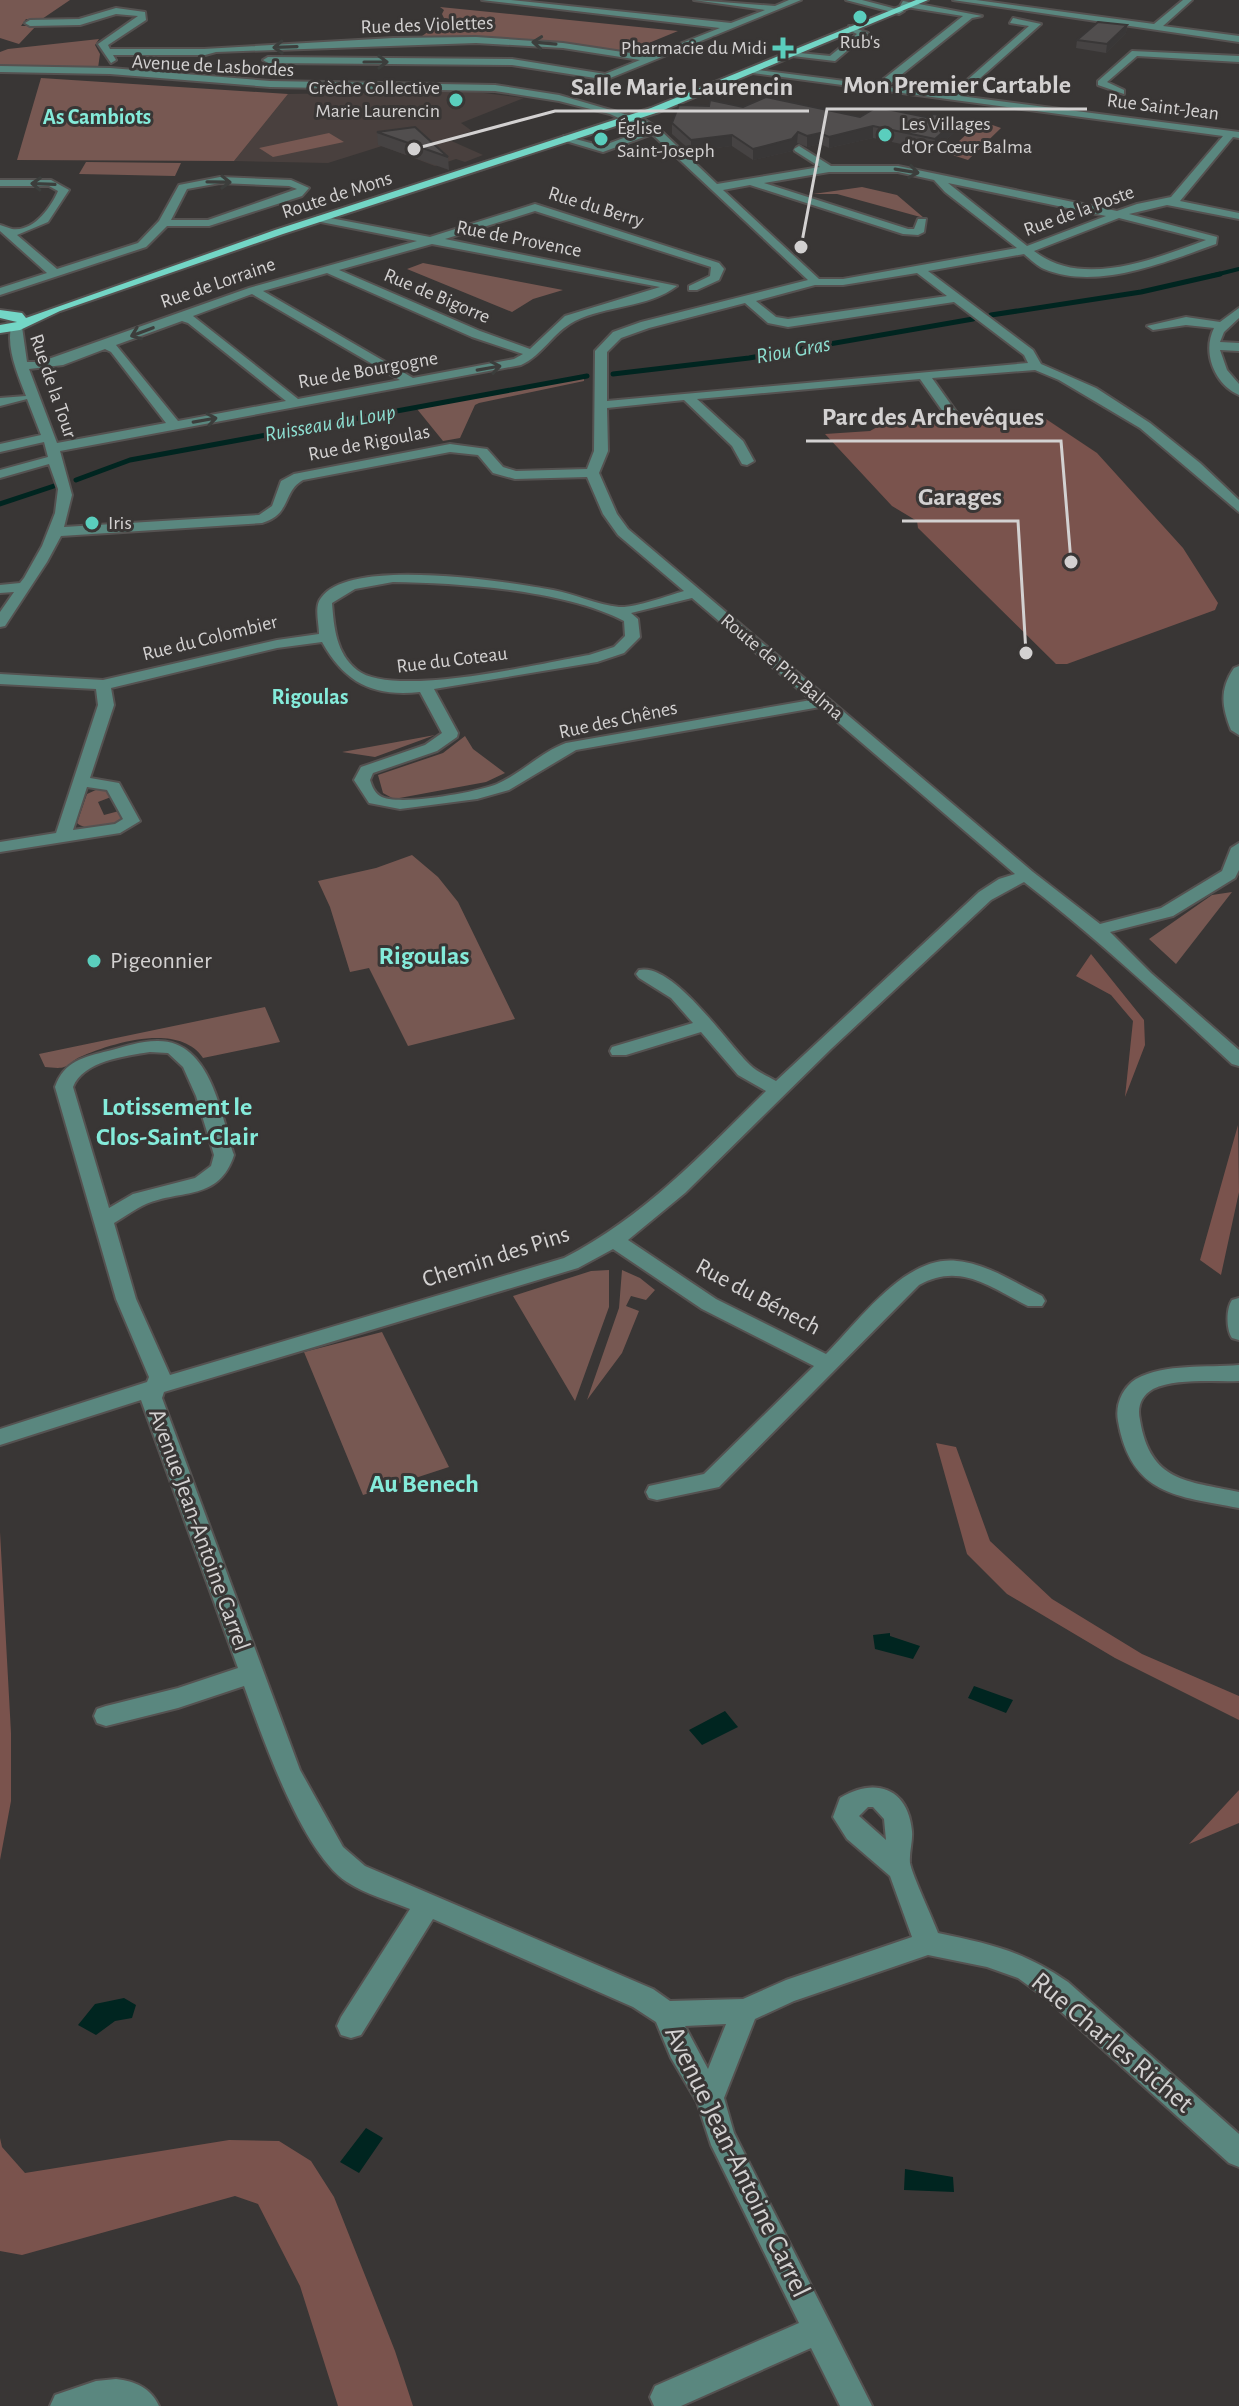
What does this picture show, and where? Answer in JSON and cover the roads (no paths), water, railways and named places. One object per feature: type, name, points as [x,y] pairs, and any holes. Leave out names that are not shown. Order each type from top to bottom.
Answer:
[{"type":"main road","name":"Route de Mons","points":[[0,329],[9,317],[56,309],[630,118],[750,72],[900,7],[924,0]]},
{"type":"street","points":[[486,0],[732,26]]},
{"type":"street","points":[[698,0],[776,8]]},
{"type":"street","points":[[579,85],[592,79],[602,79],[797,0]]},
{"type":"street","points":[[850,0],[983,17]]},
{"type":"street","points":[[957,0],[1239,39]]},
{"type":"street","points":[[1155,28],[1188,0]]},
{"type":"street","points":[[30,23],[80,22],[116,11],[143,16],[103,44],[109,52],[107,74]]},
{"type":"street","points":[[877,89],[970,15]]},
{"type":"street","points":[[952,98],[1036,24],[996,19]]},
{"type":"street","points":[[789,55],[832,59],[863,33],[852,28]]},
{"type":"street","name":"Rue des Violettes","points":[[205,52],[215,49],[418,40],[498,40],[566,45],[650,59]]},
{"type":"street","points":[[109,52],[205,52],[287,61],[512,62],[602,79],[621,86]]},
{"type":"street","points":[[1121,92],[1101,83],[1135,53],[1238,59],[1236,72]]},
{"type":"street","name":"Avenue de Lasbordes","points":[[0,72],[107,74],[258,88],[495,88],[580,103],[630,118],[654,130],[815,282]]},
{"type":"street","name":"Rue Saint-Jean","points":[[750,72],[1234,134]]},
{"type":"street","points":[[550,97],[568,89]]},
{"type":"street","points":[[580,103],[593,97]]},
{"type":"street","points":[[564,139],[603,149],[654,130]]},
{"type":"street","name":"Rue de la Poste","points":[[601,405],[601,351],[617,335],[645,325],[815,282],[836,283],[1027,250],[1141,206],[1170,202],[1183,194],[1234,134]]},
{"type":"street","points":[[799,149],[829,169]]},
{"type":"street","points":[[715,188],[829,169],[886,168],[968,184],[1117,216],[1213,239],[1212,242],[1156,261],[1073,273],[1046,266],[939,179]]},
{"type":"street","points":[[0,292],[134,249],[164,223],[183,187],[196,182],[291,183],[304,188],[298,194],[209,223],[164,223]]},
{"type":"street","points":[[750,182],[907,232],[918,232],[922,221]]},
{"type":"street","points":[[0,183],[51,183],[64,190],[47,220],[5,230]]},
{"type":"street","points":[[949,190],[968,184]]},
{"type":"street","points":[[1170,202],[1239,216]]},
{"type":"street","name":"Rue du Berry","points":[[429,241],[523,209],[544,208],[711,262],[718,269],[718,274],[693,288]]},
{"type":"street","name":"Rue de Provence","points":[[320,219],[693,288],[744,301]]},
{"type":"street","points":[[5,230],[56,274]]},
{"type":"street","name":"Rue de Lorraine","points":[[23,365],[49,365],[253,290],[429,241]]},
{"type":"street","name":"Rue de Bigorre","points":[[328,269],[476,334],[533,354]]},
{"type":"street","points":[[919,269],[1029,353],[1036,366]]},
{"type":"street","name":"Rue de Bourgogne","points":[[47,446],[506,365],[533,354],[545,337],[571,318],[670,286]]},
{"type":"street","points":[[253,290],[412,382]]},
{"type":"street","name":"Rue de Provence","points":[[712,294],[726,306]]},
{"type":"street","points":[[744,301],[772,320],[788,323],[955,298]]},
{"type":"street","points":[[1239,312],[1222,326],[1213,345],[1214,358],[1220,371],[1239,391]]},
{"type":"street","name":"Rue de la Tour","points":[[9,317],[47,446]]},
{"type":"street","points":[[183,317],[192,320],[296,403]]},
{"type":"street","points":[[1153,326],[1186,321],[1222,326]]},
{"type":"street","name":"Rue de la Tour","points":[[0,339],[21,398],[63,483],[55,532]]},
{"type":"street","points":[[107,345],[115,349],[174,425]]},
{"type":"street","points":[[1213,345],[1239,347]]},
{"type":"street","points":[[592,473],[601,451],[601,405],[1036,366],[1060,375],[1138,421],[1191,462],[1239,508]]},
{"type":"street","points":[[924,376],[956,420]]},
{"type":"street","points":[[688,397],[738,444],[747,461]]},
{"type":"street","points":[[0,402],[21,398]]},
{"type":"street","points":[[0,448],[47,446]]},
{"type":"street","points":[[0,474],[47,446]]},
{"type":"street","name":"Rue de Rigoulas","points":[[55,532],[262,519],[282,507],[286,484],[299,477],[450,448],[476,450],[487,456],[498,470],[515,475],[592,473]]},
{"type":"street","name":"Route de Pin-Balma","points":[[592,473],[610,514],[623,532],[1027,876],[1068,908],[1103,928],[1150,962],[1158,986],[1239,1060]]},
{"type":"street","name":"Rue de Rigoulas","points":[[49,547],[122,527]]},
{"type":"street","points":[[0,623],[13,595],[49,547],[55,532]]},
{"type":"street","points":[[327,637],[324,613],[328,597],[351,585],[393,578],[453,580],[596,603],[627,615],[699,597]]},
{"type":"street","points":[[0,589],[13,595]]},
{"type":"street","name":"Rue du Coteau","points":[[327,637],[351,673],[360,680],[384,687],[425,687],[606,656],[628,644],[633,637],[627,615]]},
{"type":"street","name":"Rue du Colombier","points":[[0,679],[103,685],[277,644],[327,637]]},
{"type":"street","points":[[1239,671],[1229,697],[1239,730]]},
{"type":"street","points":[[63,837],[106,705],[103,685]]},
{"type":"street","name":"Rue des Chênes","points":[[425,687],[450,733],[449,737],[431,748],[367,770],[362,780],[371,798],[378,802],[401,806],[486,791],[503,787],[572,746],[823,702]]},
{"type":"street","points":[[0,847],[120,828],[132,821],[113,786],[83,782]]},
{"type":"street","points":[[1103,928],[1167,912],[1234,876],[1239,848]]},
{"type":"street","name":"Chemin des Pins","points":[[0,1437],[155,1387],[571,1263],[614,1240],[655,1208],[985,896],[1005,883],[1027,876]]},
{"type":"street","points":[[645,974],[677,994],[745,1071],[778,1090]]},
{"type":"street","points":[[619,1051],[705,1025]]},
{"type":"street","name":"Avenue Jean-Antoine Carrel","points":[[102,1222],[140,1199],[202,1184],[222,1166],[224,1155],[192,1063],[175,1049],[158,1046],[102,1058],[76,1068],[67,1076],[64,1087],[102,1222],[126,1299],[160,1377],[151,1398],[288,1773],[334,1855],[356,1874],[643,1998],[666,2014],[681,2049],[710,2098],[721,2136],[856,2406]]},
{"type":"street","name":"Rue du Bénech","points":[[614,1240],[709,1304],[829,1364],[912,1280],[932,1269],[958,1265],[1035,1301]]},
{"type":"street","points":[[1239,1305],[1239,1333]]},
{"type":"street","points":[[657,1492],[711,1481],[829,1364]]},
{"type":"street","points":[[1239,1373],[1149,1382],[1135,1391],[1127,1415],[1135,1452],[1150,1474],[1159,1481],[1239,1500]]},
{"type":"street","name":"Avenue Jean-Antoine Carrel","points":[[106,1716],[178,1698],[252,1673]]},
{"type":"street","points":[[666,2014],[745,2011],[786,1992],[928,1943],[897,1864]]},
{"type":"street","points":[[351,2026],[427,1905]]},
{"type":"street","name":"Rue Charles Richet","points":[[928,1943],[987,1955],[1027,1969],[1058,1991],[1239,2153]]},
{"type":"street","points":[[710,2098],[745,2011]]},
{"type":"street","points":[[666,2397],[818,2330]]},
{"type":"street","points":[[66,2406],[108,2392],[136,2398],[143,2406]]},
{"type":"water","points":[[890,1633],[890,1636],[920,1646],[913,1659],[875,1649],[873,1635]]},
{"type":"water","points":[[974,1686],[1013,1700],[1006,1713],[968,1698]]},
{"type":"water","points":[[725,1711],[738,1727],[702,1745],[689,1730]]},
{"type":"water","points":[[124,1998],[136,2005],[132,2018],[115,2021],[96,2035],[78,2025],[95,2004]]},
{"type":"water","points":[[366,2128],[383,2138],[359,2173],[340,2162]]},
{"type":"water","points":[[905,2169],[953,2177],[954,2192],[904,2190]]},
{"type":"waterway","name":"Riou Gras","points":[[1211,276],[1239,269]]},
{"type":"waterway","name":"Riou Gras","points":[[991,315],[1141,292],[1220,274]]},
{"type":"waterway","name":"Riou Gras","points":[[613,374],[749,358],[973,319]]},
{"type":"waterway","name":"Ruisseau du Loup","points":[[76,480],[130,460],[587,376]]},
{"type":"waterway","name":"Ruisseau du Loup","points":[[0,504],[54,486]]},
{"type":"place","name":"Rub's","points":[[860,17]]},
{"type":"place","name":"Pharmacie du Midi","points":[[783,48]]},
{"type":"place","name":"Crèche Collective Marie Laurencin","points":[[456,100]]},
{"type":"place","name":"Les Villages d'Or Cœur Balma","points":[[885,135]]},
{"type":"place","name":"Église Saint-Joseph","points":[[601,139]]},
{"type":"place","name":"Salle Marie Laurencin","points":[[414,149]]},
{"type":"place","name":"Mon Premier Cartable","points":[[801,247]]},
{"type":"place","name":"Iris","points":[[92,523]]},
{"type":"place","name":"Parc des Archevêques","points":[[1071,562]]},
{"type":"place","name":"Garages","points":[[1026,653]]},
{"type":"place","name":"Pigeonnier","points":[[94,961]]},
{"type":"district","name":"As Cambiots","points":[[97,117]]},
{"type":"district","name":"Rigoulas","points":[[310,697]]},
{"type":"district","name":"Rigoulas","points":[[424,956]]},
{"type":"district","name":"Lotissement le Clos-Saint-Clair","points":[[177,1122]]},
{"type":"district","name":"Au Benech","points":[[424,1484]]}]
